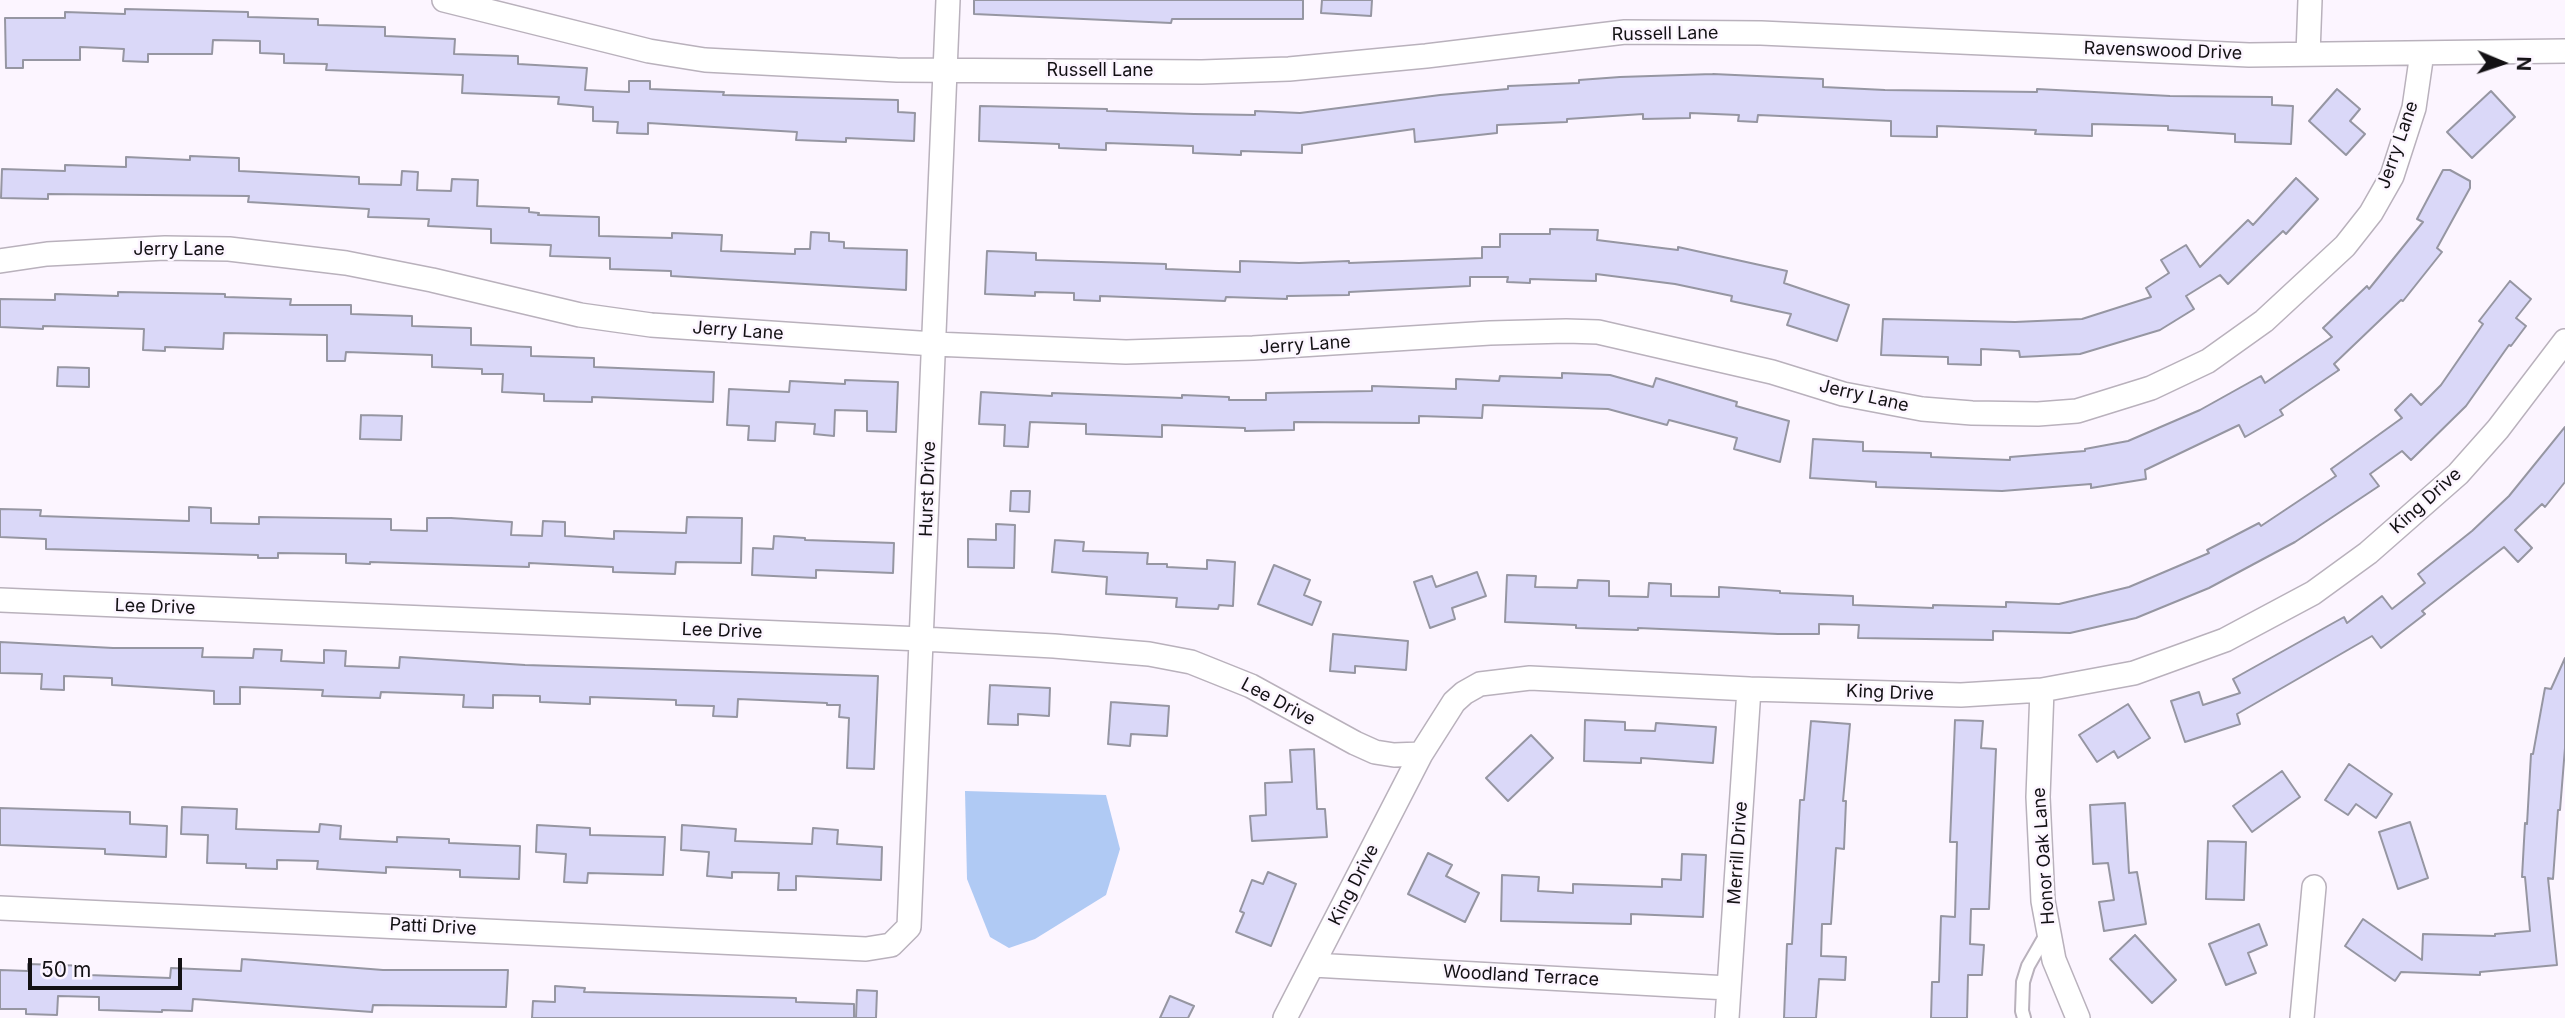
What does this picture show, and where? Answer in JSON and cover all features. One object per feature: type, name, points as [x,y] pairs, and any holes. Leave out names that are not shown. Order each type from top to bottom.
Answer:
[{"type":"street","name":"Russell Lane","points":[[444,0],[649,51],[705,60],[946,71],[1202,72],[1290,69],[1625,32],[1760,33]]},
{"type":"street","name":"Hurst Drive","points":[[866,949],[891,945],[909,927],[948,0]]},
{"type":"street","points":[[2308,54],[2310,0]]},
{"type":"street","name":"Ravenswood Drive","points":[[1760,33],[2249,55],[2565,51]]},
{"type":"street","name":"Jerry Lane","points":[[0,261],[60,253],[164,248],[229,249],[346,263],[580,315],[651,325],[934,344],[1126,352],[1253,348],[1490,333],[1598,332],[1772,372],[1843,394],[1922,409],[2038,414],[2077,411],[2151,388],[2208,361],[2264,321],[2345,246],[2371,213],[2392,176],[2414,108],[2422,53]]},
{"type":"street","name":"King Drive","points":[[1285,1018],[1421,754],[1454,702],[1464,692],[1480,684],[1530,678],[1749,689],[1961,695],[2042,690],[2134,673],[2225,640],[2313,593],[2368,553],[2458,474],[2498,429],[2565,341]]},
{"type":"street","name":"Lee Drive","points":[[0,600],[922,639],[1149,654],[1191,662],[1251,686],[1375,752],[1394,755],[1421,754]]},
{"type":"street","name":"Merrill Drive","points":[[1727,1018],[1749,689]]},
{"type":"street","name":"Honor Oak Lane","points":[[2042,690],[2038,797],[2043,901],[2054,960],[2078,1018]]},
{"type":"street","points":[[2302,1018],[2314,887]]},
{"type":"street","name":"Patti Drive","points":[[0,908],[866,949]]},
{"type":"street","name":"Woodland Terrace","points":[[1313,965],[1728,988]]},
{"type":"lane","points":[[2024,1018],[2023,982],[2028,966],[2049,930]]},
{"type":"water","points":[[965,791],[1106,795],[1120,849],[1106,895],[1035,939],[1009,948],[990,937],[967,879]]},
{"type":"building","points":[[974,0],[1303,0],[1303,19],[1172,19],[1171,23],[974,14]]},
{"type":"building","points":[[1322,0],[1372,0],[1371,16],[1321,13]]},
{"type":"building","points":[[125,9],[248,12],[248,17],[318,19],[318,25],[385,27],[385,36],[455,39],[454,54],[518,56],[518,64],[587,68],[585,90],[629,92],[629,81],[650,81],[650,89],[724,92],[723,95],[898,100],[898,112],[915,113],[914,141],[846,138],[846,142],[796,140],[797,132],[648,123],[648,134],[617,133],[618,122],[593,121],[593,107],[558,104],[559,97],[462,93],[463,75],[326,70],[327,64],[284,63],[284,54],[260,53],[260,41],[213,40],[212,54],[148,54],[148,62],[123,61],[124,49],[80,47],[80,60],[23,60],[23,68],[6,68],[5,18],[65,18],[65,12],[125,14]]},
{"type":"building","points":[[1713,74],[1823,79],[1823,87],[1885,90],[2037,92],[2037,89],[2170,96],[2272,97],[2272,105],[2293,106],[2291,144],[2235,142],[2235,134],[2168,130],[2168,126],[2092,124],[2092,136],[2035,134],[2036,130],[1937,126],[1937,137],[1891,136],[1891,121],[1758,115],[1757,122],[1738,121],[1739,115],[1690,113],[1690,118],[1643,119],[1643,114],[1567,119],[1567,122],[1497,125],[1497,133],[1415,142],[1414,129],[1302,145],[1302,153],[1193,153],[1193,146],[1106,143],[1106,150],[1059,148],[1059,144],[979,141],[980,106],[1255,115],[1255,111],[1300,113],[1508,89],[1508,86],[1579,83],[1579,80],[1620,77]]},
{"type":"building","points":[[2337,89],[2360,109],[2350,121],[2365,134],[2346,155],[2309,121]]},
{"type":"building","points":[[2491,91],[2515,117],[2472,158],[2447,132]]},
{"type":"building","points":[[190,156],[239,158],[239,171],[359,177],[359,184],[401,185],[402,171],[418,172],[417,190],[451,191],[452,179],[478,180],[477,206],[529,208],[529,212],[539,213],[538,215],[599,217],[599,236],[672,238],[672,233],[722,235],[721,251],[795,254],[795,249],[810,249],[811,232],[829,233],[829,241],[844,242],[844,248],[907,250],[906,290],[671,276],[671,271],[610,269],[610,258],[550,256],[551,245],[491,243],[491,229],[428,226],[429,219],[368,217],[369,209],[248,202],[249,196],[48,194],[48,199],[1,198],[2,169],[65,171],[65,165],[126,167],[126,157],[190,160]]},
{"type":"building","points":[[2443,170],[2450,170],[2470,181],[2470,188],[2437,248],[2442,252],[2403,301],[2334,364],[2339,370],[2280,410],[2283,415],[2245,437],[2239,425],[2145,470],[2146,479],[2091,488],[2091,484],[2002,491],[1876,487],[1876,482],[1810,478],[1813,439],[1863,442],[1863,451],[1931,453],[1931,457],[2010,460],[2010,457],[2085,451],[2128,441],[2200,410],[2261,376],[2265,383],[2332,337],[2323,328],[2367,286],[2369,289],[2423,222],[2417,219]]},
{"type":"building","points":[[2296,178],[2318,199],[2286,234],[2283,231],[2228,284],[2220,275],[2186,296],[2194,309],[2160,330],[2080,354],[2020,357],[2019,351],[1981,349],[1981,365],[1948,364],[1948,357],[1881,355],[1883,319],[2015,322],[2082,319],[2151,297],[2146,288],[2169,273],[2161,260],[2186,245],[2200,267],[2248,220],[2253,225]]},
{"type":"building","points":[[1550,229],[1598,230],[1597,240],[1678,250],[1678,247],[1787,271],[1784,283],[1849,305],[1837,341],[1787,325],[1791,314],[1731,301],[1732,296],[1675,284],[1596,274],[1596,281],[1530,279],[1530,283],[1507,282],[1508,277],[1470,277],[1470,286],[1349,292],[1349,295],[1287,296],[1287,299],[1226,297],[1225,301],[1100,296],[1100,301],[1074,300],[1074,293],[1035,292],[1035,296],[985,294],[987,251],[1036,253],[1036,260],[1166,264],[1166,269],[1240,272],[1240,261],[1349,263],[1482,258],[1482,247],[1500,247],[1500,234],[1550,234]]},
{"type":"building","points":[[2510,281],[2531,299],[2516,318],[2526,326],[2511,346],[2509,345],[2466,406],[2411,460],[2402,451],[2370,474],[2379,486],[2295,542],[2209,588],[2136,618],[2070,633],[1993,631],[1993,640],[1858,638],[1859,625],[1819,624],[1819,634],[1778,634],[1576,628],[1576,625],[1505,622],[1507,575],[1536,576],[1535,587],[1577,588],[1578,580],[1609,581],[1609,596],[1648,597],[1649,583],[1671,584],[1671,596],[1719,597],[1719,587],[1853,596],[1853,605],[1933,608],[1933,605],[2006,607],[2006,602],[2059,604],[2129,587],[2209,553],[2207,550],[2259,523],[2261,526],[2336,476],[2331,469],[2402,418],[2395,410],[2411,394],[2421,405],[2441,385],[2483,324],[2479,321]]},
{"type":"building","points":[[118,292],[225,294],[225,297],[291,299],[290,305],[351,305],[351,314],[412,316],[412,326],[471,328],[471,345],[531,347],[531,356],[594,358],[594,367],[714,372],[713,402],[592,397],[592,402],[544,401],[544,394],[502,392],[503,374],[482,374],[482,369],[432,367],[432,355],[346,352],[345,361],[327,361],[327,335],[224,333],[223,349],[165,347],[165,351],[143,350],[144,329],[0,327],[0,299],[55,300],[55,294],[118,296]]},
{"type":"building","points":[[58,367],[89,368],[89,387],[57,386]]},
{"type":"building","points":[[1562,373],[1610,375],[1653,387],[1656,378],[1789,421],[1780,462],[1734,449],[1737,438],[1669,420],[1667,425],[1608,409],[1483,405],[1482,418],[1419,416],[1419,423],[1294,422],[1294,430],[1245,431],[1245,428],[1162,425],[1162,437],[1086,434],[1086,424],[1030,422],[1028,447],[1004,446],[1005,425],[979,424],[981,392],[1182,398],[1182,395],[1229,397],[1229,400],[1266,400],[1266,393],[1372,391],[1372,386],[1456,389],[1456,379],[1499,381],[1500,376],[1562,378]]},
{"type":"building","points":[[845,380],[898,382],[896,432],[867,431],[867,411],[835,410],[834,436],[814,434],[815,424],[776,422],[775,441],[748,440],[749,426],[727,425],[729,389],[789,392],[790,381],[845,384]]},
{"type":"building","points":[[361,415],[402,416],[401,440],[360,439]]},
{"type":"building","points":[[2565,427],[2565,482],[2545,507],[2542,504],[2515,530],[2532,548],[2518,562],[2504,547],[2422,611],[2425,614],[2381,648],[2372,636],[2237,714],[2240,724],[2185,742],[2171,701],[2199,692],[2203,705],[2240,693],[2233,679],[2344,617],[2347,623],[2382,596],[2392,609],[2425,583],[2418,574],[2472,531],[2509,496]]},
{"type":"building","points":[[1011,491],[1030,491],[1029,512],[1010,511]]},
{"type":"building","points":[[189,507],[211,508],[211,523],[259,524],[259,517],[391,519],[391,530],[427,531],[427,518],[451,518],[512,522],[511,535],[542,536],[543,521],[565,522],[565,536],[614,539],[614,531],[686,533],[687,517],[742,518],[741,563],[676,562],[675,574],[613,572],[613,567],[529,563],[529,567],[370,564],[346,563],[346,554],[278,553],[278,558],[258,558],[258,555],[46,549],[46,539],[0,537],[0,509],[41,510],[40,516],[189,521]]},
{"type":"building","points":[[996,524],[1015,525],[1014,568],[968,567],[968,539],[996,540]]},
{"type":"building","points":[[774,536],[805,540],[894,543],[893,573],[816,570],[816,578],[752,575],[753,548],[773,549]]},
{"type":"building","points":[[1055,540],[1084,542],[1083,551],[1148,553],[1147,564],[1167,564],[1167,567],[1207,569],[1207,560],[1235,562],[1233,606],[1219,605],[1218,609],[1176,607],[1177,598],[1106,594],[1107,577],[1052,572]]},
{"type":"building","points":[[1274,565],[1310,580],[1304,595],[1321,602],[1312,625],[1258,604]]},
{"type":"building","points":[[1477,572],[1486,596],[1452,608],[1455,619],[1430,628],[1414,582],[1432,576],[1436,587]]},
{"type":"building","points":[[1333,634],[1408,641],[1406,670],[1355,666],[1355,673],[1330,671]]},
{"type":"building","points":[[0,642],[113,648],[203,648],[202,657],[253,658],[254,649],[282,650],[281,661],[324,663],[324,650],[346,651],[345,666],[399,668],[400,657],[525,665],[878,676],[874,769],[847,768],[849,718],[839,717],[840,705],[827,703],[738,699],[737,717],[713,716],[714,706],[676,705],[676,700],[590,697],[590,704],[540,702],[540,696],[493,695],[493,708],[463,707],[464,695],[381,692],[380,698],[322,696],[323,690],[240,687],[240,704],[214,704],[214,691],[112,685],[112,678],[64,676],[64,690],[41,689],[42,674],[0,673]]},
{"type":"building","points":[[2565,658],[2565,748],[2553,879],[2548,878],[2557,965],[2480,972],[2480,975],[2401,972],[2395,981],[2345,946],[2363,919],[2422,960],[2423,934],[2495,936],[2530,931],[2525,877],[2522,877],[2531,754],[2545,688],[2551,689]]},
{"type":"building","points":[[990,685],[1050,688],[1049,716],[1018,714],[1018,725],[988,724]]},
{"type":"building","points":[[1111,702],[1169,706],[1167,736],[1131,734],[1130,746],[1108,744]]},
{"type":"building","points":[[2128,704],[2150,738],[2118,758],[2114,751],[2097,762],[2079,735]]},
{"type":"building","points":[[1585,720],[1625,722],[1625,730],[1655,731],[1656,723],[1716,727],[1713,763],[1641,758],[1641,763],[1584,761]]},
{"type":"building","points":[[1955,720],[1983,721],[1981,748],[1996,749],[1989,909],[1971,909],[1970,944],[1984,945],[1982,975],[1968,975],[1967,1018],[1931,1018],[1932,982],[1939,982],[1941,916],[1955,917],[1957,842],[1950,842]]},
{"type":"building","points":[[1811,721],[1850,724],[1843,801],[1846,801],[1844,849],[1836,848],[1831,924],[1822,924],[1821,956],[1846,957],[1845,980],[1819,979],[1816,1018],[1784,1018],[1787,944],[1792,944],[1800,800],[1804,800]]},
{"type":"building","points":[[1531,735],[1553,758],[1508,801],[1486,778]]},
{"type":"building","points":[[1314,749],[1317,809],[1325,809],[1327,837],[1252,841],[1250,816],[1266,815],[1265,783],[1292,782],[1290,750]]},
{"type":"building","points":[[2349,764],[2392,794],[2376,818],[2356,804],[2348,815],[2325,800]]},
{"type":"building","points":[[2282,771],[2300,797],[2252,832],[2233,806]]},
{"type":"building","points":[[2125,803],[2129,873],[2137,872],[2146,924],[2104,931],[2099,902],[2114,900],[2108,863],[2093,864],[2090,805]]},
{"type":"building","points":[[182,807],[237,809],[236,829],[319,832],[320,824],[341,826],[340,839],[397,842],[397,837],[449,839],[449,843],[520,846],[519,879],[460,877],[460,870],[386,867],[386,873],[317,869],[318,861],[277,860],[277,869],[246,868],[246,864],[207,863],[208,835],[181,834]]},
{"type":"building","points":[[0,808],[130,812],[130,824],[167,826],[166,857],[105,854],[105,849],[0,845]]},
{"type":"building","points":[[2410,822],[2428,878],[2398,889],[2379,832]]},
{"type":"building","points":[[537,825],[590,828],[590,835],[665,837],[663,875],[588,873],[587,883],[564,882],[566,854],[536,852]]},
{"type":"building","points":[[682,825],[736,829],[735,841],[812,844],[813,828],[838,830],[837,844],[882,847],[881,880],[796,876],[796,890],[778,890],[779,873],[732,872],[732,878],[707,876],[709,852],[681,850]]},
{"type":"building","points":[[2208,841],[2246,842],[2244,900],[2206,899]]},
{"type":"building","points":[[1428,853],[1452,865],[1446,876],[1479,893],[1465,922],[1408,894]]},
{"type":"building","points":[[1682,854],[1706,855],[1703,917],[1631,914],[1631,924],[1501,921],[1502,875],[1539,877],[1538,891],[1573,893],[1573,884],[1662,887],[1662,879],[1681,880]]},
{"type":"building","points":[[1268,872],[1296,884],[1271,946],[1236,932],[1244,913],[1240,911],[1252,880],[1263,884]]},
{"type":"building","points":[[2259,924],[2267,945],[2248,953],[2256,973],[2226,985],[2209,944]]},
{"type":"building","points":[[2135,935],[2176,980],[2152,1003],[2110,959]]},
{"type":"building","points":[[242,959],[383,970],[508,970],[506,1007],[373,1005],[372,1012],[193,999],[192,1011],[162,1012],[99,1010],[99,997],[58,996],[57,1015],[26,1014],[26,1009],[0,1009],[0,970],[28,971],[28,964],[89,966],[88,975],[170,978],[171,968],[241,971]]},
{"type":"building","points":[[555,986],[585,988],[584,992],[796,998],[796,1002],[854,1004],[854,1018],[532,1018],[533,1001],[555,1002]]},
{"type":"building","points":[[857,990],[877,991],[876,1018],[856,1018]]},
{"type":"building","points":[[1170,996],[1194,1006],[1188,1018],[1160,1018]]}]
